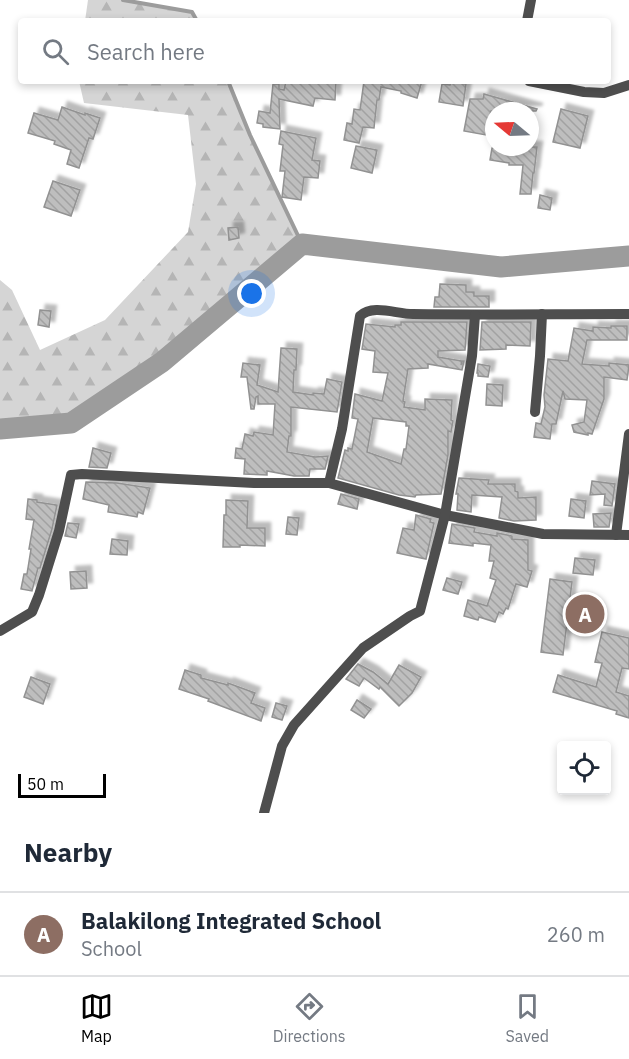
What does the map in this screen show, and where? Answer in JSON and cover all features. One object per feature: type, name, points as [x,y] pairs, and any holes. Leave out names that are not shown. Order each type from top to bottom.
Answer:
[{"type":"street","points":[[528,18],[531,0]]},
{"type":"street","points":[[544,84],[584,92],[604,93],[629,85]]},
{"type":"street","points":[[329,483],[342,429],[360,316],[363,313],[372,310],[408,314],[629,314]]},
{"type":"street","points":[[535,412],[542,314]]},
{"type":"street","points":[[264,813],[282,746],[294,725],[363,648],[420,611],[445,515],[472,356],[475,315]]},
{"type":"street","points":[[616,535],[629,434]]},
{"type":"street","points":[[0,632],[32,612],[59,531],[71,475],[254,483],[329,483],[445,515],[543,534],[629,535]]},
{"type":"green space","points":[[88,0],[123,0],[192,12],[195,18],[85,18]]},
{"type":"green space","points":[[80,84],[229,84],[250,135],[302,244],[162,362],[71,423],[0,427],[0,280],[12,290],[40,350],[105,320],[188,232],[196,184],[188,115],[84,103]]},
{"type":"building","points":[[273,84],[279,84],[279,89],[284,90],[285,84],[336,84],[335,100],[315,98],[313,106],[279,99],[280,129],[263,127],[263,124],[257,123],[259,111],[270,113]]},
{"type":"building","points":[[364,84],[421,84],[417,98],[401,93],[401,91],[381,87],[374,128],[363,127],[359,143],[344,140],[347,123],[352,124],[354,109],[360,110]]},
{"type":"building","points":[[442,84],[466,84],[463,106],[439,102]]},
{"type":"building","points":[[484,94],[512,102],[485,102],[485,135],[464,131],[470,99],[483,99]]},
{"type":"building","points":[[62,107],[100,118],[93,139],[89,138],[79,168],[67,164],[71,150],[54,144],[55,141],[28,133],[34,113],[58,120]]},
{"type":"building","points":[[561,109],[588,116],[580,148],[553,142]]},
{"type":"building","points":[[281,131],[316,138],[312,160],[320,161],[318,178],[304,177],[301,200],[282,197],[285,171],[280,171],[283,145],[279,144]]},
{"type":"building","points":[[356,146],[377,150],[372,173],[351,168]]},
{"type":"building","points":[[491,156],[536,156],[531,194],[520,194],[523,165],[509,165],[509,163],[490,160]]},
{"type":"building","points":[[53,181],[80,190],[71,216],[44,207]]},
{"type":"building","points":[[540,195],[552,198],[550,210],[538,208]]},
{"type":"building","points":[[238,227],[239,238],[229,240],[228,228]]},
{"type":"building","points":[[440,284],[466,285],[466,292],[474,292],[474,296],[489,296],[489,307],[434,307],[435,297],[439,297]]},
{"type":"building","points":[[40,310],[51,311],[49,327],[38,325]]},
{"type":"building","points":[[401,322],[467,322],[465,350],[438,351],[438,357],[464,361],[462,370],[428,364],[428,368],[408,369],[403,401],[405,402],[404,407],[425,410],[425,399],[452,400],[451,420],[453,421],[451,432],[448,431],[448,455],[441,494],[416,495],[415,497],[399,495],[338,478],[345,450],[352,449],[358,419],[352,418],[355,394],[382,401],[388,373],[373,372],[375,351],[362,349],[366,324],[395,327],[395,325],[401,325]],"holes":[[[373,418],[406,422],[406,426],[409,426],[406,449],[404,449],[401,464],[367,452]]]},
{"type":"building","points":[[482,322],[531,322],[530,346],[506,345],[506,349],[480,350]]},
{"type":"building","points":[[611,326],[627,326],[627,340],[587,340],[582,364],[629,365],[627,380],[604,377],[604,399],[592,434],[574,432],[572,425],[584,422],[587,400],[565,399],[563,391],[556,424],[552,424],[550,439],[534,437],[536,423],[541,424],[545,407],[548,359],[568,361],[574,328],[593,331],[593,327],[611,328]]},
{"type":"building","points":[[281,348],[297,349],[293,392],[324,394],[327,379],[342,382],[337,412],[291,407],[291,436],[289,436],[287,452],[315,457],[328,456],[325,469],[310,469],[309,476],[267,471],[267,475],[244,474],[245,459],[235,458],[236,448],[242,449],[245,434],[253,436],[254,432],[273,435],[275,404],[258,404],[258,396],[254,409],[251,409],[247,377],[241,377],[243,363],[260,365],[257,385],[278,392]]},
{"type":"building","points":[[478,364],[490,366],[488,377],[478,376]]},
{"type":"building","points":[[487,384],[503,385],[502,406],[486,405]]},
{"type":"building","points":[[93,448],[111,453],[107,468],[89,467]]},
{"type":"building","points":[[459,478],[489,480],[488,484],[515,484],[518,498],[536,497],[536,520],[514,521],[499,518],[502,497],[472,495],[471,512],[457,510],[458,494],[456,494]]},
{"type":"building","points":[[592,481],[615,484],[612,506],[604,505],[605,494],[590,495]]},
{"type":"building","points":[[86,482],[117,483],[150,488],[143,514],[138,512],[137,517],[108,512],[109,505],[83,499]]},
{"type":"building","points":[[341,494],[359,499],[357,509],[338,504]]},
{"type":"building","points":[[28,499],[57,505],[52,529],[32,591],[21,589],[24,574],[27,574],[34,520],[26,519]]},
{"type":"building","points":[[571,499],[586,501],[584,518],[569,516]]},
{"type":"building","points":[[226,500],[248,501],[247,528],[265,528],[265,546],[223,547]]},
{"type":"building","points":[[611,513],[609,527],[594,527],[593,514]]},
{"type":"building","points":[[416,515],[431,519],[430,522],[434,523],[426,559],[397,553],[403,528],[414,530]]},
{"type":"building","points":[[288,517],[299,518],[297,535],[286,534]]},
{"type":"building","points":[[68,523],[79,524],[76,538],[65,536]]},
{"type":"building","points":[[452,524],[475,528],[474,532],[497,536],[497,533],[512,536],[512,539],[528,540],[528,570],[532,571],[527,587],[516,584],[508,609],[506,608],[503,614],[499,612],[495,622],[479,617],[478,620],[464,616],[468,600],[487,606],[496,580],[490,578],[494,561],[489,561],[491,545],[473,543],[473,546],[449,543]]},
{"type":"building","points":[[112,539],[128,541],[127,555],[110,554]]},
{"type":"building","points":[[575,558],[595,560],[593,575],[573,573]]},
{"type":"building","points":[[86,571],[87,588],[71,589],[70,572]]},
{"type":"building","points":[[447,578],[462,582],[458,594],[443,590]]},
{"type":"building","points":[[550,579],[572,582],[563,655],[541,652]]},
{"type":"building","points":[[602,632],[629,638],[629,669],[622,668],[616,692],[629,696],[629,718],[616,714],[617,711],[553,692],[558,675],[596,687],[602,663],[595,662]]},
{"type":"building","points":[[358,664],[388,684],[399,665],[421,677],[412,693],[399,706],[380,687],[379,689],[364,678],[359,686],[346,679]]},
{"type":"building","points":[[185,670],[201,675],[201,678],[228,685],[228,683],[255,693],[251,703],[265,708],[261,721],[179,689]]},
{"type":"building","points":[[31,677],[50,684],[43,704],[24,697]]},
{"type":"building","points":[[357,700],[371,709],[364,718],[351,710]]},
{"type":"building","points":[[276,703],[287,706],[282,720],[272,717]]},
{"type":"waterway","points":[[123,0],[192,12],[195,18]]},
{"type":"waterway","points":[[229,84],[250,135],[302,244]]},
{"type":"waterway","points":[[0,429],[71,423],[162,362],[302,244],[501,267],[629,256]]},
{"type":"place","name":"Balakilong Integrated School","points":[[585,614]]}]
